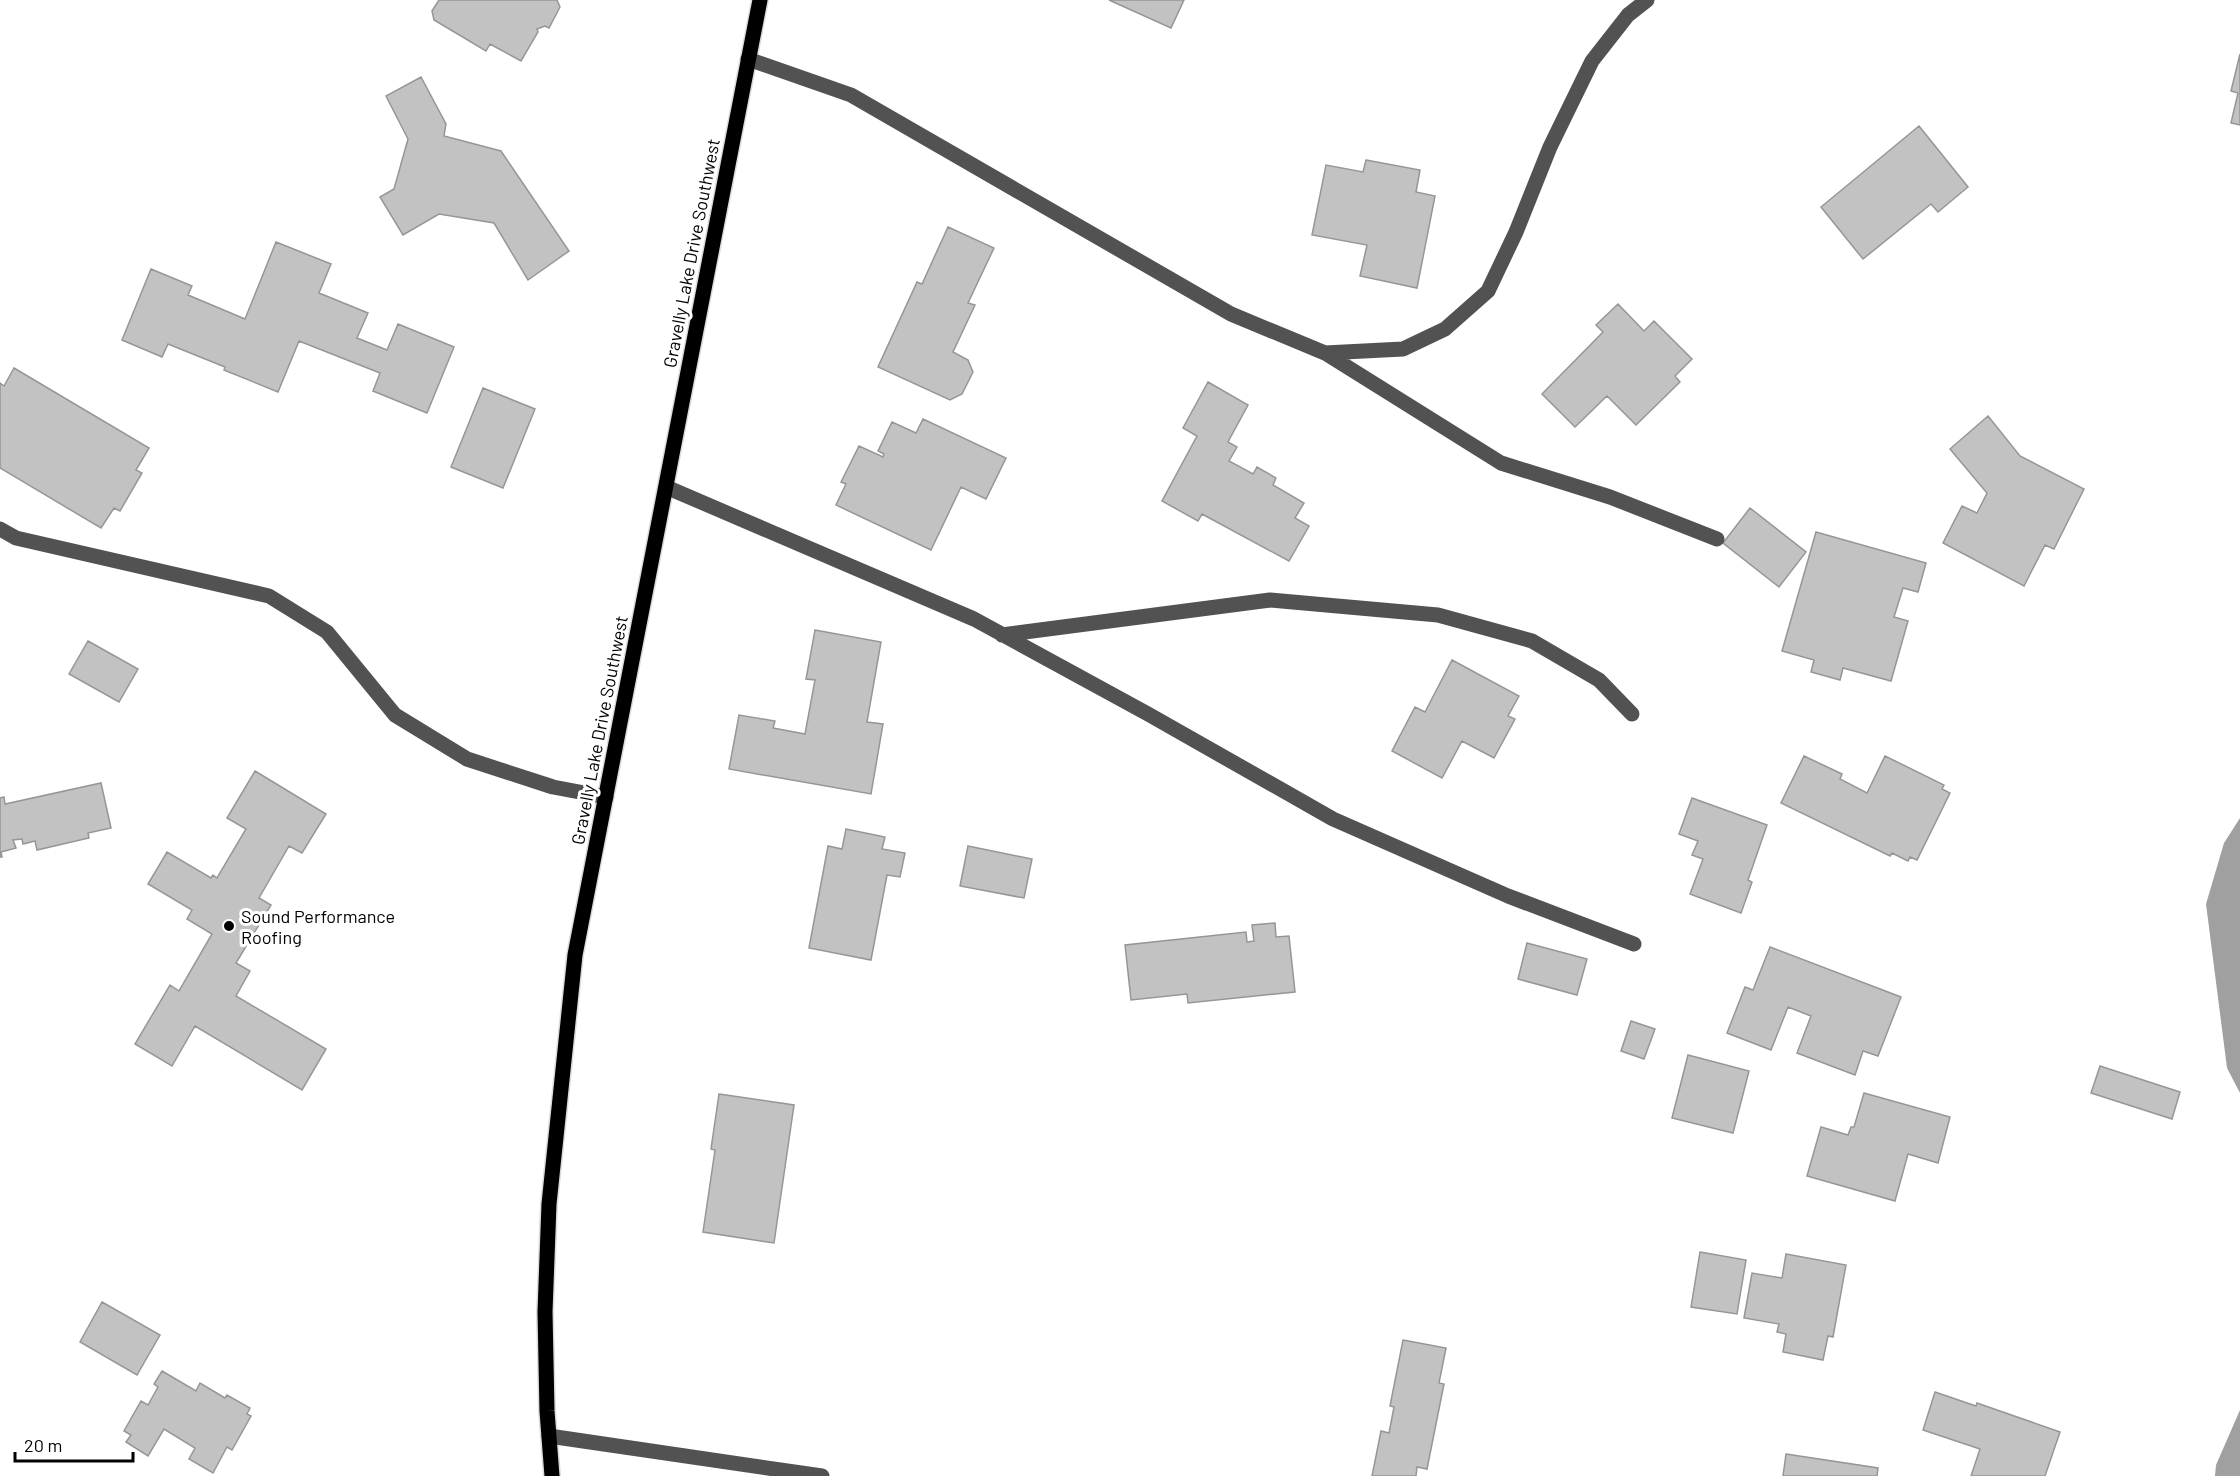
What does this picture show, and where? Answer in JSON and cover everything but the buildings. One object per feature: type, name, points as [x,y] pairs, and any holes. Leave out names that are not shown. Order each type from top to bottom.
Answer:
[{"type":"main road","name":"Gravelly Lake Drive Southwest","points":[[552,1476],[545,1312],[549,1204],[575,955],[760,0]]},
{"type":"lane","points":[[1325,353],[1403,349],[1445,328],[1488,291],[1516,232],[1550,147],[1592,61],[1628,15],[1647,0]]},
{"type":"lane","points":[[748,59],[851,95],[1231,314],[1325,353],[1501,463],[1610,496],[1717,539]]},
{"type":"lane","points":[[666,487],[974,619],[1333,819],[1508,896],[1634,944]]},
{"type":"lane","points":[[0,530],[16,538],[269,596],[327,632],[395,716],[467,759],[554,787],[606,797]]},
{"type":"lane","points":[[1002,635],[1270,600],[1438,615],[1532,641],[1599,680],[1632,714]]},
{"type":"lane","points":[[549,1436],[822,1476]]},
{"type":"shaded area","points":[[2240,818],[2240,1093],[2227,1068],[2206,904],[2224,843]]},
{"type":"shaded area","points":[[2240,1410],[2240,1476],[2215,1476],[2216,1465]]},
{"type":"place","name":"Sound Performance Roofing","points":[[229,926]]}]
